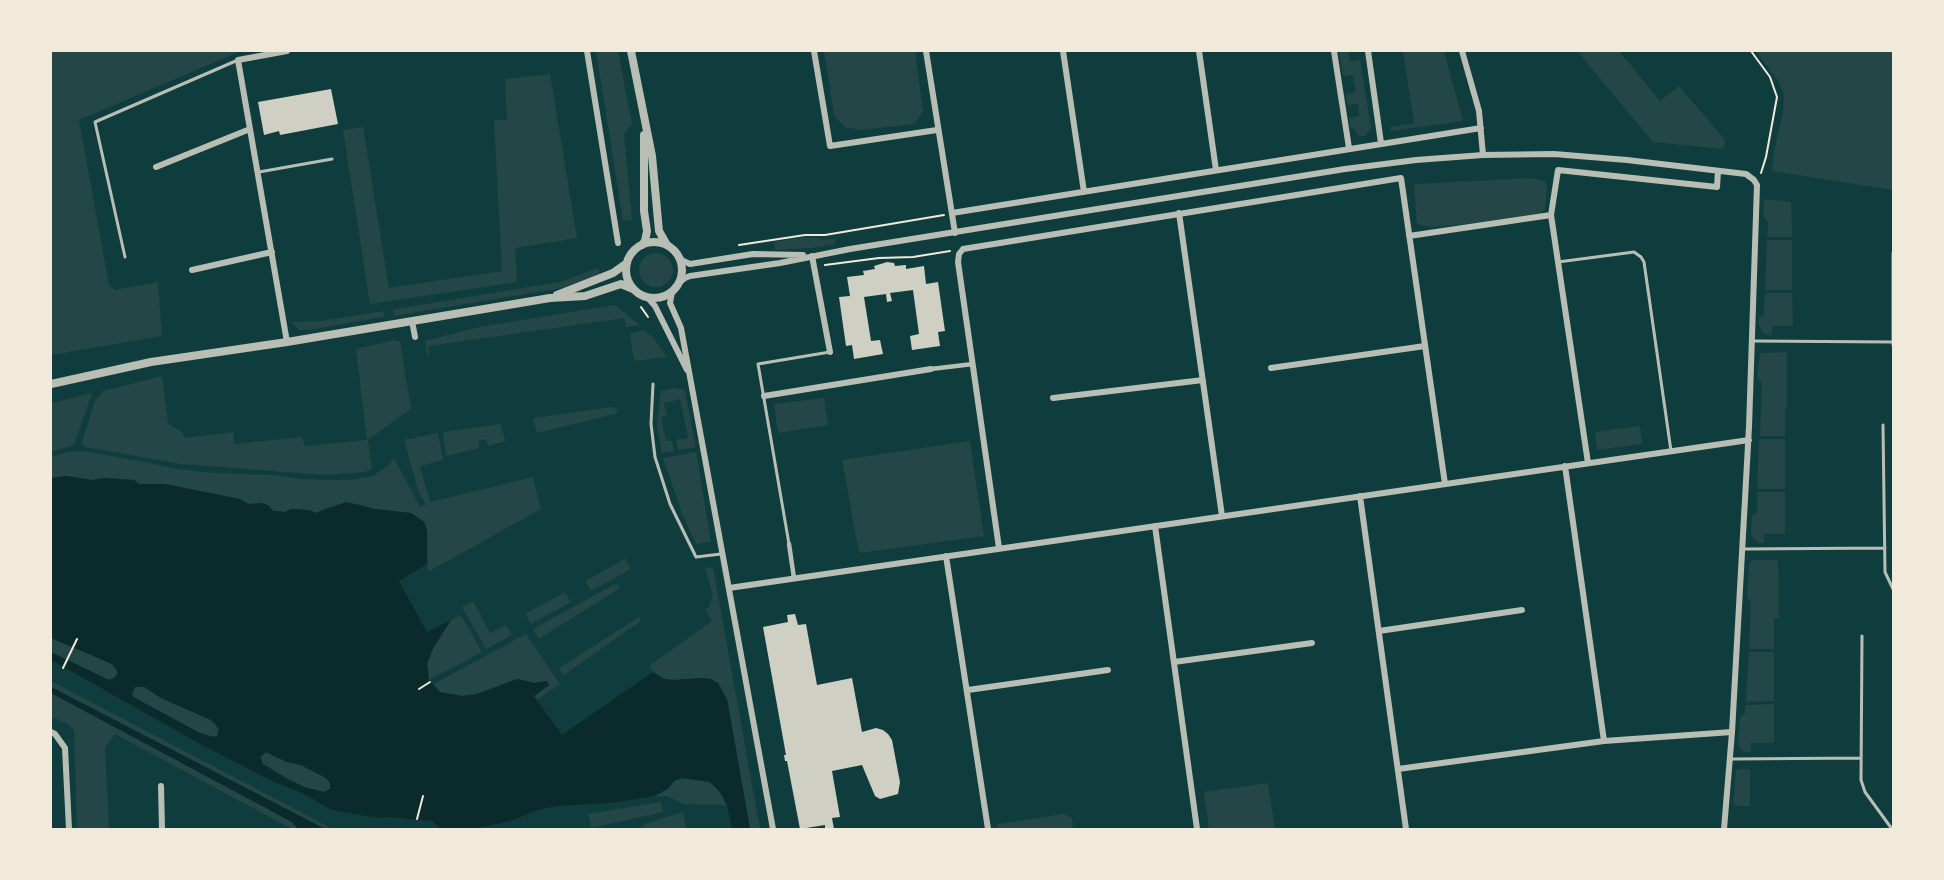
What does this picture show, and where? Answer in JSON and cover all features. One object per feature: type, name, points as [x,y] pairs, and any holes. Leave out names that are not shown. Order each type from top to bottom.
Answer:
[{"type":"street","points":[[287,51],[238,60],[287,342]]},
{"type":"street","points":[[587,51],[618,243]]},
{"type":"street","points":[[631,51],[652,156],[659,231],[667,245],[677,253],[680,259],[682,271],[679,283]]},
{"type":"street","points":[[814,51],[830,146],[938,130]]},
{"type":"street","points":[[926,51],[955,233]]},
{"type":"street","points":[[1063,51],[1084,192]]},
{"type":"street","points":[[1199,51],[1216,170]]},
{"type":"street","points":[[1334,51],[1349,148]]},
{"type":"street","points":[[1368,51],[1381,143]]},
{"type":"street","points":[[1462,51],[1479,111],[1483,155]]},
{"type":"street","points":[[633,289],[627,277],[628,261],[631,254],[645,241],[647,231],[644,211],[644,122]]},
{"type":"street","points":[[952,213],[1481,128]]},
{"type":"street","points":[[156,167],[250,129]]},
{"type":"street","points":[[648,298],[665,296],[690,276],[1346,169],[1416,160],[1483,155],[1554,154],[1746,174],[1754,180],[1756,185],[1749,440],[1744,549],[1724,829]]},
{"type":"street","points":[[1588,463],[1551,215],[1558,170],[1717,187],[1718,171]]},
{"type":"street","points":[[999,549],[958,262],[959,254],[963,249],[1401,177],[1445,484]]},
{"type":"street","points":[[1179,213],[1222,516]]},
{"type":"street","points":[[1409,236],[1551,215]]},
{"type":"street","points":[[642,245],[655,242],[667,245]]},
{"type":"street","points":[[192,270],[272,252]]},
{"type":"street","points":[[680,259],[690,264],[753,254],[812,256]]},
{"type":"street","points":[[812,256],[830,352]]},
{"type":"street","points":[[550,298],[613,273],[628,261]]},
{"type":"street","points":[[51,384],[152,362],[550,298],[585,296],[621,284],[648,298],[655,306],[690,378]]},
{"type":"street","points":[[672,292],[670,303],[681,328],[773,829]]},
{"type":"street","points":[[412,321],[415,337]]},
{"type":"street","points":[[1271,368],[1425,346]]},
{"type":"street","points":[[764,396],[973,364]]},
{"type":"street","points":[[1053,398],[1203,380]]},
{"type":"street","points":[[729,588],[1749,440]]},
{"type":"street","points":[[1565,466],[1604,741]]},
{"type":"street","points":[[1360,496],[1406,829]]},
{"type":"street","points":[[1155,526],[1197,829]]},
{"type":"street","points":[[789,544],[794,578]]},
{"type":"street","points":[[946,556],[988,829]]},
{"type":"street","points":[[1379,631],[1522,610]]},
{"type":"street","points":[[1174,662],[1312,643]]},
{"type":"street","points":[[968,690],[1108,670]]},
{"type":"street","points":[[51,732],[65,748],[69,829]]},
{"type":"street","points":[[1398,769],[1604,741],[1732,732]]},
{"type":"street","points":[[161,786],[162,829]]},
{"type":"lane","points":[[125,257],[94,122],[238,60]]},
{"type":"lane","points":[[258,172],[332,159]]},
{"type":"lane","points":[[1558,262],[1634,252],[1644,262],[1671,451]]},
{"type":"lane","points":[[1751,341],[1893,344],[1893,253]]},
{"type":"lane","points":[[789,544],[758,364],[830,352]]},
{"type":"lane","points":[[653,384],[651,424],[655,457],[670,504],[696,557],[722,554]]},
{"type":"lane","points":[[1883,425],[1885,572],[1893,589]]},
{"type":"lane","points":[[1744,549],[1885,548]]},
{"type":"lane","points":[[1862,636],[1861,780],[1865,792],[1892,829]]},
{"type":"lane","points":[[1729,759],[1861,758]]},
{"type":"path","points":[[1751,51],[1770,78],[1778,97],[1766,157],[1756,185]]},
{"type":"path","points":[[731,248],[760,241],[805,235],[825,235],[930,219],[952,213]]},
{"type":"path","points":[[63,668],[77,639]]},
{"type":"path","points":[[419,689],[430,682]]},
{"type":"path","points":[[417,819],[423,796]]},
{"type":"shaded area","points":[[51,51],[241,51],[79,120],[109,285],[115,290],[158,282],[162,336],[51,355]]},
{"type":"shaded area","points":[[596,51],[618,51],[632,124],[624,134],[632,220],[623,221]]},
{"type":"shaded area","points":[[824,51],[915,51],[923,112],[914,124],[860,130],[845,127],[835,117]]},
{"type":"shaded area","points":[[1339,51],[1348,51],[1350,61],[1360,60],[1371,128],[1365,136],[1360,136],[1354,128],[1350,129],[1349,118],[1359,116],[1358,104],[1347,105],[1346,94],[1356,92],[1353,75],[1343,76]]},
{"type":"shaded area","points":[[1403,51],[1444,51],[1463,121],[1391,131],[1390,127],[1414,123]]},
{"type":"shaded area","points":[[1577,51],[1619,51],[1660,101],[1679,86],[1725,140],[1724,149],[1653,142]]},
{"type":"shaded area","points":[[1756,51],[1893,51],[1893,190],[1772,171],[1784,96],[1779,82]]},
{"type":"shaded area","points":[[550,74],[577,238],[515,248],[517,282],[370,304],[343,130],[363,127],[389,288],[502,271],[494,120],[507,120],[505,79]]},
{"type":"shaded area","points":[[1533,178],[1545,181],[1547,185],[1545,210],[1538,215],[1527,219],[1431,227],[1417,224],[1414,184]]},
{"type":"shaded area","points":[[1764,199],[1791,202],[1792,237],[1767,237],[1768,222],[1763,216]]},
{"type":"shaded area","points":[[804,237],[821,240],[835,239],[835,244],[775,250],[774,242]]},
{"type":"shaded area","points":[[1767,240],[1792,240],[1792,290],[1765,290]]},
{"type":"shaded area","points":[[656,253],[668,258],[673,270],[668,282],[656,287],[644,282],[639,270],[644,258]]},
{"type":"shaded area","points":[[598,268],[600,274],[562,288],[394,316],[393,310],[395,309],[560,282]]},
{"type":"shaded area","points":[[1765,293],[1792,293],[1793,326],[1772,326],[1772,336],[1763,333],[1759,325],[1759,318],[1764,314]]},
{"type":"shaded area","points":[[615,305],[640,325],[626,327],[624,318],[428,346],[429,355],[427,356],[425,341],[479,327]]},
{"type":"shaded area","points":[[383,311],[384,317],[308,330],[299,330],[291,322],[321,321]]},
{"type":"shaded area","points":[[644,330],[653,337],[667,357],[634,361],[630,333]]},
{"type":"shaded area","points":[[395,340],[400,342],[411,409],[368,440],[372,469],[364,472],[326,475],[181,464],[85,447],[82,442],[95,401],[103,391],[162,376],[168,424],[182,432],[185,438],[234,432],[234,444],[302,437],[305,446],[367,440],[356,349]]},
{"type":"shaded area","points":[[1787,352],[1785,436],[1760,436],[1762,383],[1757,379],[1760,353]]},
{"type":"shaded area","points":[[675,388],[685,390],[696,447],[678,450],[676,440],[688,438],[680,399],[664,403],[667,415],[661,417],[666,441],[672,441],[674,451],[662,453],[657,426],[660,395],[661,391]]},
{"type":"shaded area","points":[[92,393],[74,445],[51,452],[51,403]]},
{"type":"shaded area","points":[[824,398],[828,425],[778,433],[774,404]]},
{"type":"shaded area","points":[[612,407],[618,410],[615,414],[537,433],[533,418]]},
{"type":"shaded area","points":[[501,424],[505,441],[488,446],[486,439],[478,441],[480,448],[446,456],[443,432]]},
{"type":"shaded area","points":[[1640,426],[1642,444],[1597,450],[1595,432]]},
{"type":"shaded area","points":[[438,433],[443,460],[420,466],[430,502],[533,477],[541,509],[428,572],[427,530],[424,522],[411,513],[374,509],[359,504],[326,508],[316,513],[309,510],[291,509],[285,512],[273,511],[261,503],[248,504],[240,499],[165,484],[139,484],[134,480],[104,478],[92,480],[66,476],[51,478],[51,457],[81,451],[212,473],[275,475],[325,480],[351,480],[373,476],[389,465],[394,458],[420,507],[426,504],[419,493],[404,440]]},
{"type":"shaded area","points":[[1759,439],[1785,439],[1785,489],[1757,489]]},
{"type":"shaded area","points":[[970,441],[984,536],[859,553],[842,460]]},
{"type":"shaded area","points":[[696,452],[711,542],[696,544],[682,513],[663,458]]},
{"type":"shaded area","points":[[66,476],[92,480],[104,478],[134,480],[139,484],[165,484],[240,499],[248,504],[261,503],[268,505],[273,511],[285,512],[291,509],[309,510],[316,513],[346,502],[374,509],[411,513],[424,522],[427,530],[427,564],[399,581],[427,632],[451,620],[434,646],[427,664],[429,680],[440,692],[462,696],[474,695],[517,679],[535,683],[547,681],[549,685],[534,696],[562,735],[653,672],[664,679],[711,679],[718,683],[727,699],[750,829],[732,829],[727,805],[720,792],[710,782],[682,778],[674,781],[668,789],[655,796],[612,803],[540,809],[511,821],[473,829],[441,829],[432,821],[378,818],[332,810],[300,792],[272,781],[206,747],[51,660],[51,652],[109,680],[114,678],[118,672],[112,664],[51,638],[51,478]],"holes":[[[135,687],[144,687],[161,698],[211,720],[219,729],[217,736],[200,733],[133,697]],[[266,752],[287,762],[301,765],[326,778],[330,783],[330,789],[324,792],[304,787],[287,779],[263,764],[260,757]]]},
{"type":"shaded area","points":[[1757,492],[1785,492],[1785,534],[1765,534],[1764,543],[1755,540],[1751,534],[1752,516],[1757,512]]},
{"type":"shaded area","points":[[625,559],[631,569],[591,591],[585,581]]},
{"type":"shaded area","points":[[1752,560],[1778,560],[1779,618],[1774,618],[1774,649],[1749,649],[1751,602],[1747,598],[1749,564]]},
{"type":"shaded area","points":[[713,567],[760,829],[750,829],[727,699],[702,678],[664,679],[653,672],[649,666],[712,621],[705,610],[709,607],[713,595],[705,568]]},
{"type":"shaded area","points":[[617,583],[620,588],[539,639],[533,629]]},
{"type":"shaded area","points":[[565,592],[571,602],[531,624],[525,614]]},
{"type":"shaded area","points":[[473,601],[490,633],[506,625],[512,635],[486,649],[462,607]]},
{"type":"shaded area","points":[[461,615],[482,652],[429,680],[427,664],[429,656],[451,620]]},
{"type":"shaded area","points":[[639,617],[641,621],[564,675],[559,668]]},
{"type":"shaded area","points":[[526,634],[560,684],[537,700],[534,696],[548,686],[546,681],[535,683],[517,679],[488,691],[462,696],[440,692],[432,685]]},
{"type":"shaded area","points":[[51,638],[112,664],[117,668],[117,676],[109,680],[52,653]]},
{"type":"shaded area","points":[[1749,652],[1774,652],[1774,701],[1746,702]]},
{"type":"shaded area","points":[[51,681],[333,829],[325,829],[51,687]]},
{"type":"shaded area","points":[[51,687],[325,829],[298,829],[292,822],[51,693]]},
{"type":"shaded area","points":[[135,687],[144,687],[161,698],[211,720],[219,729],[217,736],[200,733],[133,697]]},
{"type":"shaded area","points":[[51,693],[292,822],[298,829],[292,829],[115,734],[105,748],[109,829],[77,829],[74,730],[66,723],[51,717]]},
{"type":"shaded area","points":[[1774,704],[1774,743],[1751,743],[1751,753],[1742,751],[1738,744],[1740,718],[1745,713],[1745,705]]},
{"type":"shaded area","points":[[266,752],[287,762],[301,765],[326,778],[330,783],[330,790],[324,792],[304,787],[263,764],[260,757]]},
{"type":"shaded area","points":[[1738,769],[1750,769],[1750,806],[1736,806],[1733,803]]},
{"type":"shaded area","points":[[682,778],[710,782],[720,792],[727,805],[684,804],[667,796],[645,797],[655,796],[674,781]]},
{"type":"shaded area","points":[[1268,783],[1275,829],[1209,829],[1204,792]]},
{"type":"shaded area","points":[[661,802],[663,812],[591,828],[589,814]]},
{"type":"shaded area","points":[[682,812],[686,829],[640,829],[645,824]]},
{"type":"shaded area","points":[[1064,814],[1072,818],[1073,829],[997,829],[997,824]]},
{"type":"building","points":[[331,89],[338,124],[280,135],[279,131],[264,135],[258,102]]},
{"type":"building","points":[[887,262],[894,263],[895,266],[906,265],[906,269],[924,266],[926,284],[938,282],[945,331],[938,332],[940,346],[912,350],[910,336],[919,334],[913,290],[890,293],[892,301],[887,302],[886,294],[864,297],[871,341],[880,340],[883,354],[854,359],[852,345],[846,346],[839,297],[850,296],[847,277],[864,275],[863,271],[875,269],[874,266]]},
{"type":"building","points":[[795,614],[798,625],[806,624],[817,685],[852,678],[862,732],[876,728],[888,734],[892,740],[900,782],[898,794],[880,799],[875,796],[862,765],[832,771],[840,817],[832,818],[834,829],[825,829],[825,825],[800,829],[787,761],[785,761],[784,755],[786,755],[763,627],[788,622],[787,615]]}]
